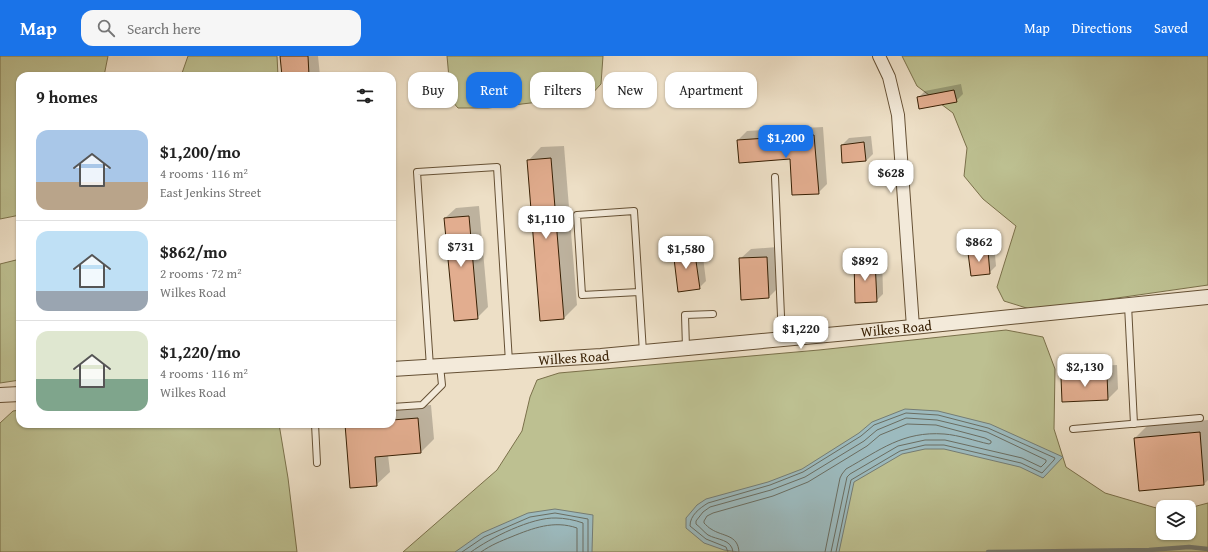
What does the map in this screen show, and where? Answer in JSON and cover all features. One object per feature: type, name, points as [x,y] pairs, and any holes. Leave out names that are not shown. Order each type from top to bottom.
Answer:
[{"type":"street","points":[[879,56],[889,77],[897,110],[912,327]]},
{"type":"street","name":"Wilkes Road","points":[[396,369],[643,352],[1208,297]]},
{"type":"street","points":[[0,395],[16,394]]},
{"type":"lane","points":[[396,407],[422,405],[442,386],[435,366],[417,172],[497,167],[509,362]]},
{"type":"lane","points":[[775,177],[782,339]]},
{"type":"lane","points":[[639,292],[582,295],[577,215],[634,211],[643,352]]},
{"type":"lane","points":[[1128,305],[1134,424]]},
{"type":"lane","points":[[686,348],[685,315],[713,314]]},
{"type":"lane","points":[[1073,429],[1200,418]]},
{"type":"lane","points":[[315,428],[317,463]]},
{"type":"green space","points":[[0,56],[108,56],[105,72],[16,72],[16,216],[0,219]]},
{"type":"green space","points":[[188,56],[277,56],[278,72],[182,72]]},
{"type":"green space","points":[[447,56],[603,56],[601,84],[595,91],[595,72],[530,72],[530,103],[522,104],[522,72],[466,72],[466,108],[458,108],[458,72],[448,72]]},
{"type":"green space","points":[[902,56],[1208,56],[1208,285],[1033,310],[1004,301],[997,287],[1016,226],[983,199],[964,176],[967,148],[953,113],[917,86]]},
{"type":"green space","points":[[16,260],[16,381],[0,383],[0,264]]},
{"type":"green space","points":[[1006,330],[1043,337],[1055,369],[1054,429],[1066,467],[1105,493],[1156,508],[1156,540],[1196,540],[1196,506],[1208,503],[1208,552],[403,552],[497,470],[522,431],[530,397],[537,380],[559,373],[819,350]]},
{"type":"green space","points":[[13,411],[16,411],[16,428],[280,428],[288,478],[297,552],[0,552],[0,423]]},
{"type":"water","points":[[905,409],[938,411],[990,424],[1063,457],[1043,478],[1020,467],[944,449],[925,449],[902,454],[854,482],[839,552],[739,552],[724,550],[704,543],[686,528],[686,518],[697,505],[706,499],[768,482],[802,469],[859,433],[872,422]]},
{"type":"water","points":[[555,509],[593,515],[592,552],[455,552],[482,533],[528,513]]},
{"type":"building","points":[[280,56],[308,56],[309,72],[282,72]]},
{"type":"building","points":[[954,90],[957,102],[919,109],[917,97]]},
{"type":"building","points":[[814,135],[819,194],[792,195],[790,159],[739,163],[737,140]]},
{"type":"building","points":[[864,142],[866,161],[842,163],[841,145]]},
{"type":"building","points":[[551,158],[564,319],[540,321],[527,160]]},
{"type":"building","points":[[469,216],[478,319],[454,321],[444,218]]},
{"type":"building","points":[[694,247],[700,289],[678,292],[673,250]]},
{"type":"building","points":[[988,251],[990,274],[971,276],[968,253]]},
{"type":"building","points":[[767,257],[769,298],[741,300],[739,258]]},
{"type":"building","points":[[875,260],[877,302],[855,303],[854,261]]},
{"type":"building","points":[[1107,374],[1108,400],[1062,402],[1061,377]]},
{"type":"building","points":[[418,418],[421,453],[375,457],[377,486],[350,488],[345,428],[396,428],[396,420]]},
{"type":"building","points":[[1200,432],[1204,485],[1139,491],[1134,438]]},
{"type":"waterway","points":[[988,552],[1149,550],[1189,547],[1208,549]]}]
